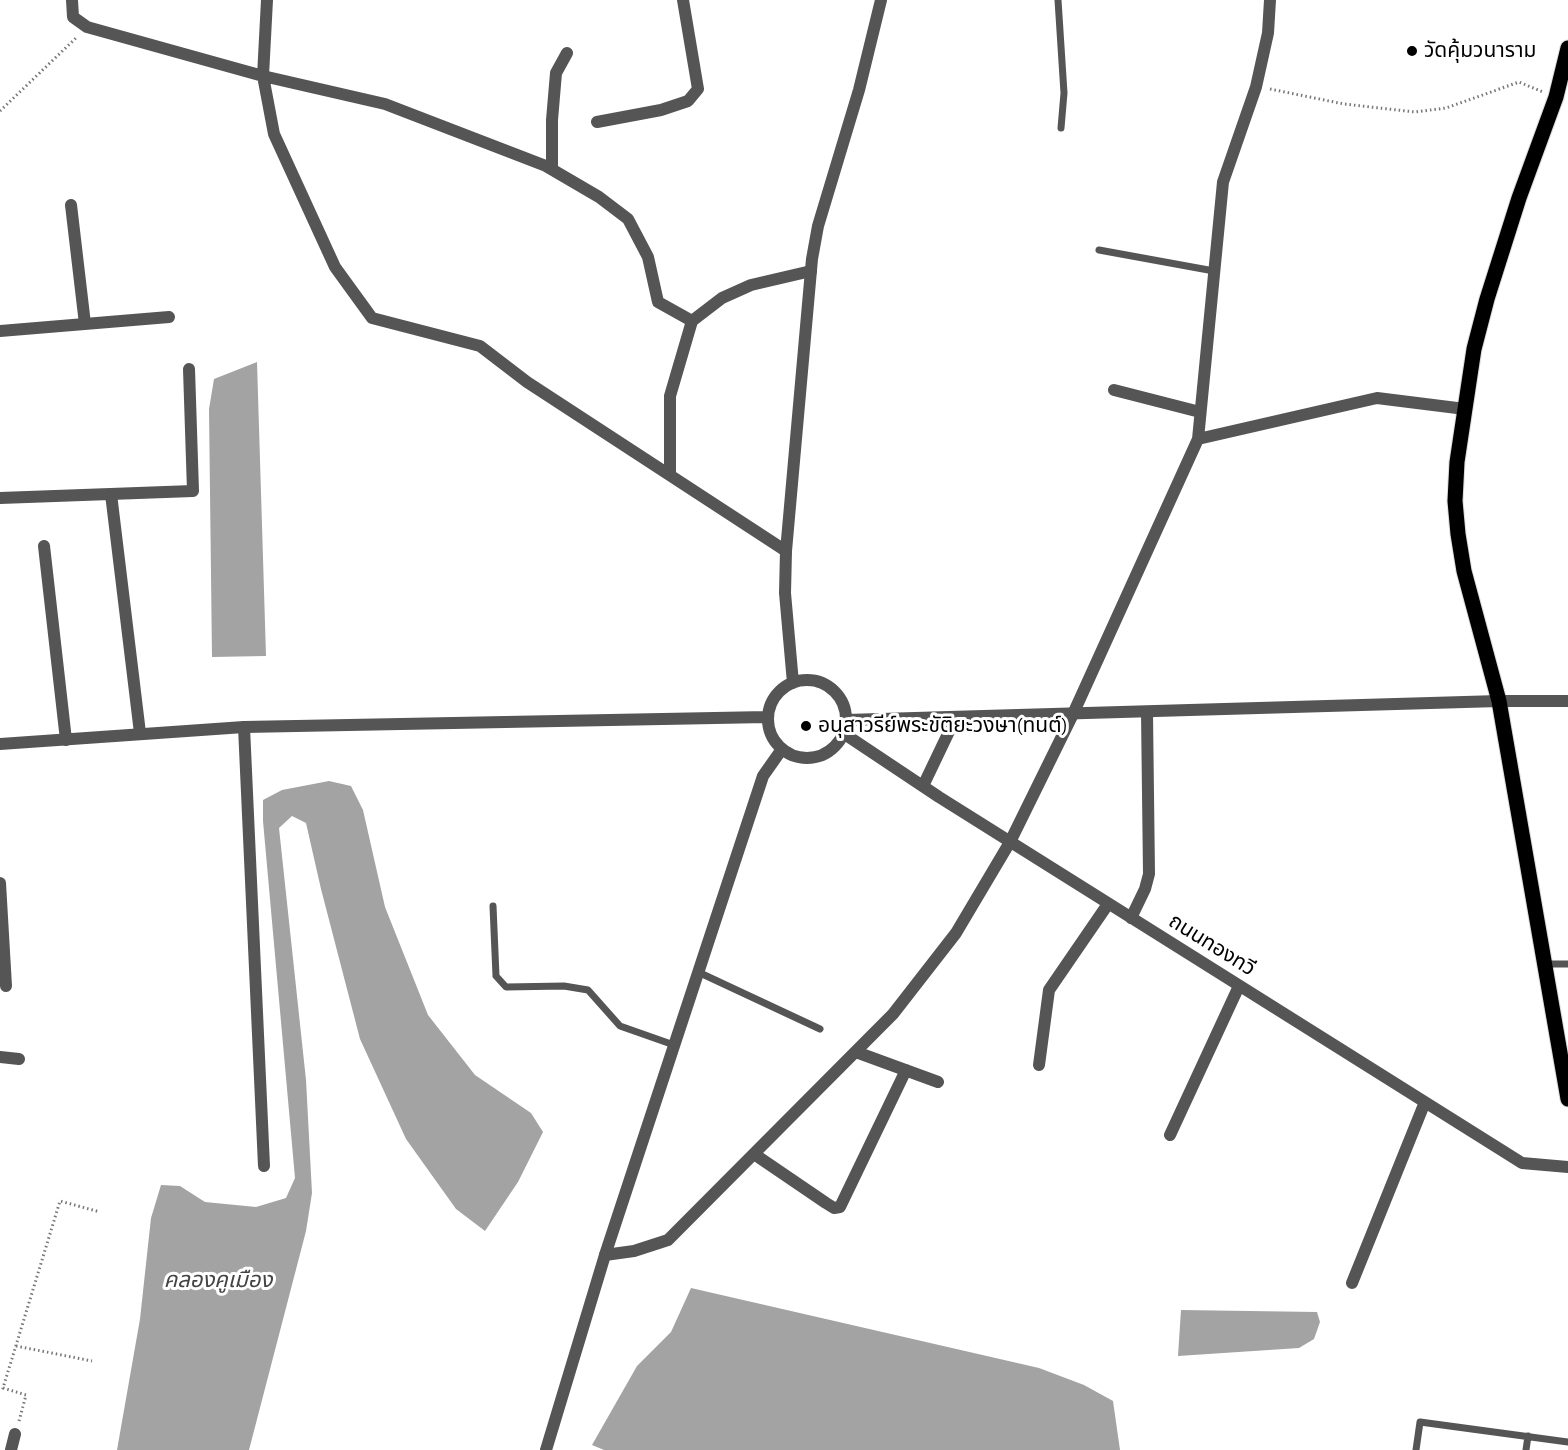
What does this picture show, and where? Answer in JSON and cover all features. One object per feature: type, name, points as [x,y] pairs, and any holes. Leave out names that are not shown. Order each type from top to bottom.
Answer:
[{"type":"main road","points":[[1568,48],[1556,97],[1519,198],[1487,299],[1474,349],[1457,462],[1455,501],[1464,572],[1499,702],[1568,1098]]},
{"type":"street","points":[[72,0],[73,17],[87,27],[263,76],[385,104],[552,169],[599,197],[628,219],[648,257],[658,302],[692,321]]},
{"type":"street","points":[[267,0],[263,76],[274,134],[335,267],[372,318],[480,346],[527,382],[786,551]]},
{"type":"street","points":[[597,122],[661,110],[688,101],[698,89],[684,0]]},
{"type":"street","points":[[793,683],[785,593],[786,551],[811,271],[818,226],[859,90],[881,0]]},
{"type":"street","points":[[605,1256],[634,1251],[668,1240],[856,1052],[893,1014],[956,933],[1010,842],[1073,714],[1198,440],[1223,182],[1256,87],[1268,33],[1270,0]]},
{"type":"street","points":[[552,169],[552,120],[556,73],[567,53]]},
{"type":"street","points":[[71,205],[85,324]]},
{"type":"street","points":[[670,475],[670,396],[692,321],[722,298],[751,285],[811,271]]},
{"type":"street","points":[[0,331],[169,317]]},
{"type":"street","points":[[0,498],[193,491],[189,369]]},
{"type":"street","points":[[1114,390],[1200,412]]},
{"type":"street","points":[[1198,440],[1377,398],[1465,409]]},
{"type":"street","points":[[111,494],[140,733]]},
{"type":"street","points":[[44,546],[66,740]]},
{"type":"street","points":[[812,681],[825,685],[839,697],[846,720],[838,743],[828,752],[815,757],[793,756],[782,749],[773,739],[767,717],[778,693],[793,683],[812,681]]},
{"type":"street","points":[[846,720],[1568,701]]},
{"type":"street","points":[[1131,918],[1145,889],[1149,874],[1147,713]]},
{"type":"street","points":[[0,744],[244,727],[767,717]]},
{"type":"street","points":[[923,786],[956,717]]},
{"type":"street","points":[[244,727],[264,1166]]},
{"type":"street","name":"ถนนทองทวี","points":[[843,733],[1010,842],[1522,1163],[1568,1167]]},
{"type":"street","points":[[546,1450],[605,1256],[763,776],[782,749]]},
{"type":"street","points":[[0,883],[6,986]]},
{"type":"street","points":[[1039,1065],[1049,990],[1108,904]]},
{"type":"street","points":[[1170,1135],[1239,986]]},
{"type":"street","points":[[856,1052],[938,1082]]},
{"type":"street","points":[[0,1056],[19,1059]]},
{"type":"street","points":[[754,1154],[834,1208],[840,1207],[906,1070]]},
{"type":"street","points":[[1352,1283],[1425,1102]]},
{"type":"street","points":[[11,1450],[15,1434]]},
{"type":"lane","points":[[1058,0],[1064,93],[1060,128]]},
{"type":"lane","points":[[1099,250],[1214,271]]},
{"type":"lane","points":[[493,906],[496,976],[506,987],[564,986],[588,990],[620,1026],[674,1045]]},
{"type":"lane","points":[[1544,963],[1568,964]]},
{"type":"lane","points":[[698,972],[820,1029]]},
{"type":"lane","points":[[1416,1450],[1420,1422],[1568,1442]]},
{"type":"lane","points":[[1526,1450],[1528,1436]]},
{"type":"path","points":[[0,111],[87,27]]},
{"type":"path","points":[[1256,87],[1344,104],[1414,112],[1446,108],[1519,82],[1556,97]]},
{"type":"path","points":[[15,1434],[26,1395],[3,1388],[60,1201],[100,1212]]},
{"type":"path","points":[[16,1346],[92,1361]]},
{"type":"water","points":[[257,362],[266,656],[212,657],[209,409],[214,379]]},
{"type":"water","name":"คลองคูเมือง","points":[[329,781],[351,786],[363,810],[385,907],[428,1015],[475,1075],[531,1113],[543,1132],[518,1182],[485,1231],[456,1209],[406,1139],[360,1039],[306,823],[292,816],[279,828],[306,1080],[312,1193],[306,1231],[249,1450],[117,1450],[140,1319],[151,1218],[161,1185],[180,1186],[205,1202],[256,1207],[286,1198],[295,1178],[263,800],[282,790]]},
{"type":"water","points":[[691,1288],[1039,1368],[1084,1385],[1113,1401],[1120,1450],[604,1450],[592,1445],[637,1366],[671,1332]]},
{"type":"water","points":[[1181,1310],[1317,1312],[1320,1322],[1314,1339],[1299,1348],[1178,1356]]},
{"type":"place","name":"วัดคุ้มวนาราม","points":[[1412,51]]},
{"type":"place","name":"อนุสาวรีย์พระขัติยะวงษา(ทนต์)","points":[[806,726]]}]
